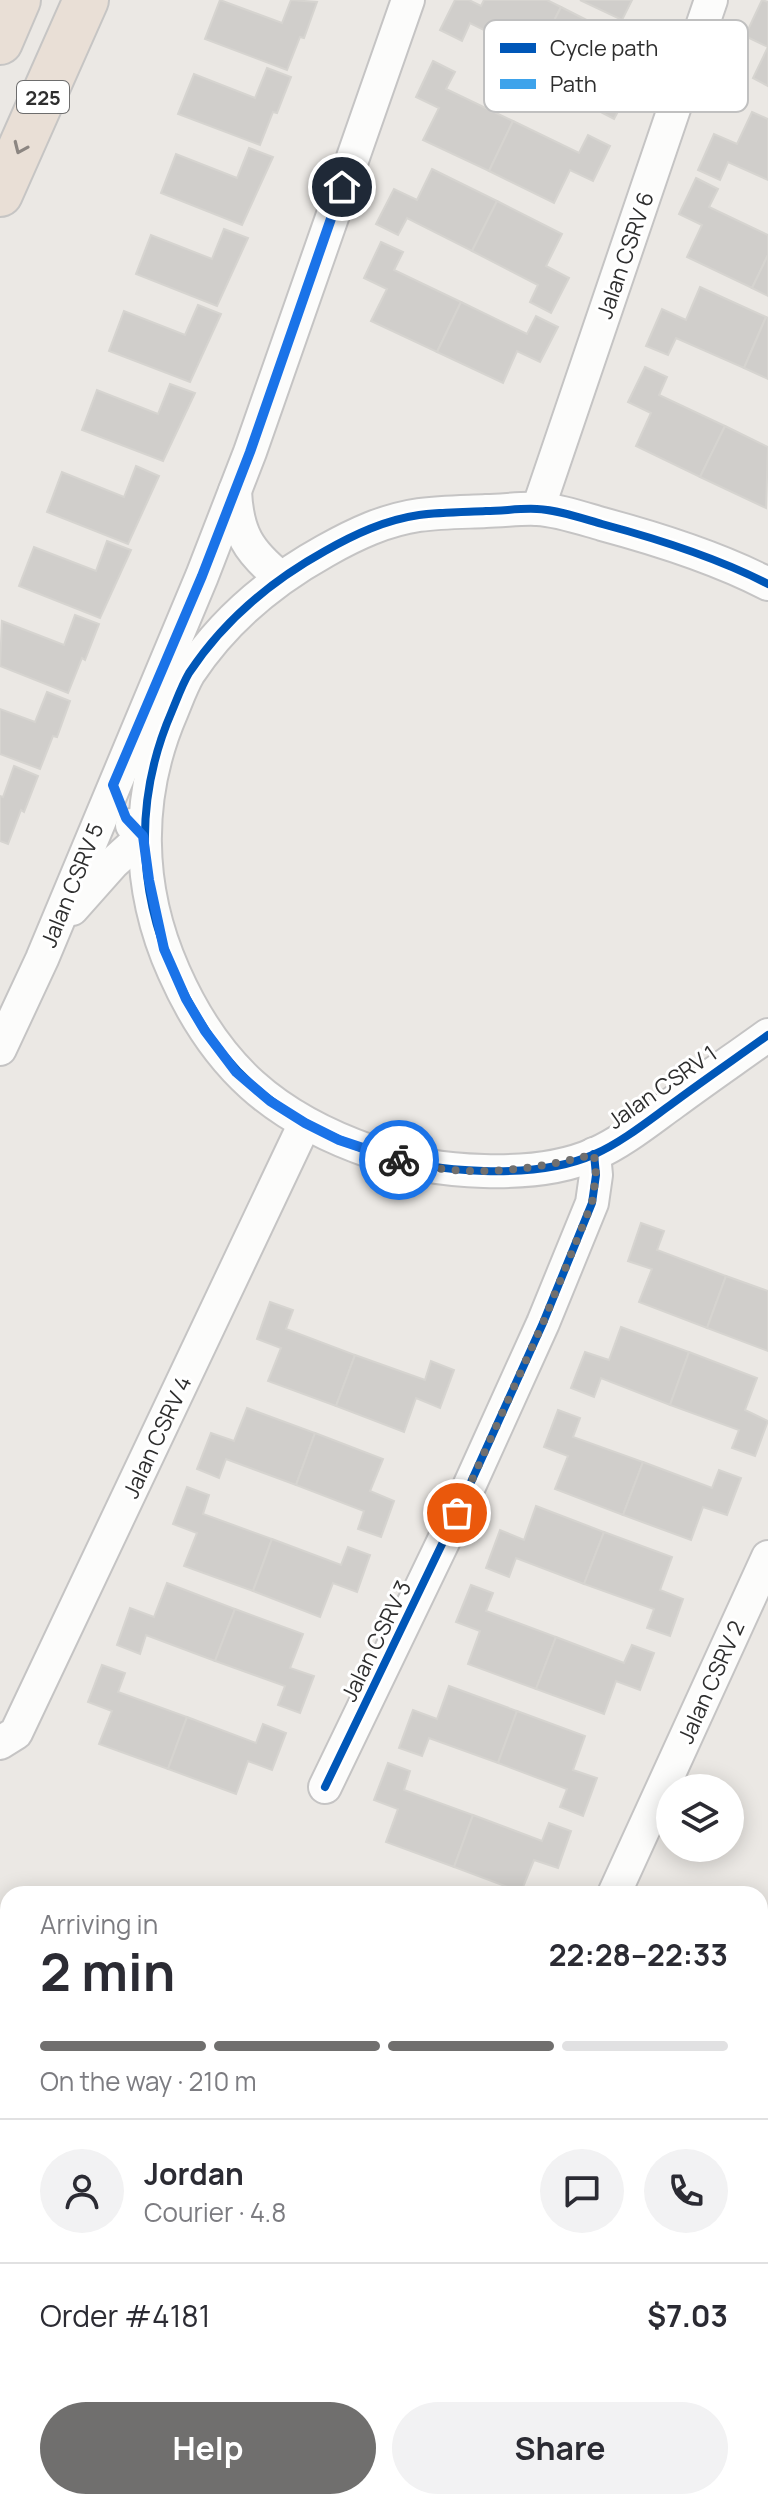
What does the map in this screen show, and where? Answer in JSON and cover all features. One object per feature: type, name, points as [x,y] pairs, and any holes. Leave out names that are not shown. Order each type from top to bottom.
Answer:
[{"type":"highway","points":[[0,42],[18,0]]},
{"type":"highway","name":"225","points":[[0,194],[86,0]]},
{"type":"street","name":"Jalan CSRV 5","points":[[0,1049],[20,1009],[202,576],[235,491],[408,0]]},
{"type":"street","name":"Jalan CSRV 6","points":[[704,20],[711,0]]},
{"type":"street","name":"Jalan CSRV 6","points":[[538,509],[673,112]]},
{"type":"street","points":[[235,491],[236,510],[246,544],[280,577]]},
{"type":"street","name":"Jalan CSRV 1","points":[[768,584],[685,550],[576,517],[538,509],[419,515],[378,525],[280,577],[235,617],[187,676],[152,766],[143,836],[145,862],[164,949],[186,999],[205,1031],[236,1072],[270,1101],[339,1140],[379,1154],[415,1165],[487,1171],[531,1168],[594,1154],[646,1123],[768,1035]]},
{"type":"street","points":[[52,934],[112,864],[143,836],[126,818],[113,785]]},
{"type":"street","name":"Jalan CSRV 4","points":[[0,1743],[16,1733],[305,1123]]},
{"type":"street","name":"Jalan CSRV 3","points":[[325,1787],[451,1527],[543,1323],[592,1203],[596,1175],[594,1154]]},
{"type":"street","name":"Jalan CSRV 2","points":[[618,1886],[768,1557]]},
{"type":"building","points":[[220,0],[282,23],[291,0],[317,2],[304,38],[300,37],[287,70],[205,39]]},
{"type":"building","points":[[455,0],[469,0],[481,6],[484,0],[547,0],[561,7],[554,20],[484,20],[484,30],[470,23],[462,41],[440,30]]},
{"type":"building","points":[[580,0],[632,0],[622,20]]},
{"type":"building","points":[[762,0],[768,2],[768,47],[748,37],[748,30]]},
{"type":"building","points":[[561,7],[587,20],[554,20]]},
{"type":"building","points":[[768,47],[768,86],[753,78]]},
{"type":"building","points":[[433,61],[455,72],[446,89],[484,107],[484,112],[494,112],[513,121],[489,171],[423,140],[439,108],[416,97]]},
{"type":"building","points":[[267,68],[291,77],[260,145],[178,114],[194,74],[255,98]]},
{"type":"building","points":[[601,112],[618,112],[614,119]]},
{"type":"building","points":[[752,112],[768,119],[768,180],[728,162],[720,180],[698,170],[714,134],[737,144]]},
{"type":"building","points":[[513,121],[579,153],[588,135],[610,146],[593,181],[570,170],[554,203],[489,171]]},
{"type":"building","points":[[249,148],[273,157],[242,225],[161,193],[176,154],[237,178]]},
{"type":"building","points":[[432,169],[497,201],[472,251],[407,218],[398,235],[376,224],[394,189],[417,200]]},
{"type":"building","points":[[696,178],[718,189],[709,207],[768,235],[768,255],[752,288],[687,257],[702,225],[679,214]]},
{"type":"building","points":[[497,201],[562,234],[546,266],[569,278],[551,313],[530,302],[538,285],[472,251]]},
{"type":"building","points":[[224,229],[248,238],[217,306],[136,274],[151,235],[212,259]]},
{"type":"building","points":[[381,242],[403,252],[394,270],[461,302],[437,352],[371,321],[387,289],[364,278]]},
{"type":"building","points":[[768,255],[768,296],[752,288]]},
{"type":"building","points":[[700,287],[766,317],[744,368],[676,338],[668,355],[646,346],[662,309],[686,320]]},
{"type":"building","points":[[461,302],[527,334],[536,316],[558,327],[540,362],[517,351],[503,383],[437,352]]},
{"type":"building","points":[[198,305],[221,314],[190,382],[109,351],[124,311],[185,335]]},
{"type":"building","points":[[768,318],[768,379],[744,368]]},
{"type":"building","points":[[645,367],[667,377],[659,395],[725,426],[700,477],[636,446],[651,413],[628,402]]},
{"type":"building","points":[[170,384],[195,393],[163,461],[82,430],[97,390],[158,414]]},
{"type":"building","points":[[725,426],[768,447],[766,508],[700,477]]},
{"type":"building","points":[[136,466],[159,476],[128,544],[47,512],[62,472],[124,497]]},
{"type":"building","points":[[107,541],[131,550],[100,618],[19,586],[34,547],[96,571]]},
{"type":"building","points":[[75,615],[99,624],[68,693],[0,666],[2,621],[64,645]]},
{"type":"building","points":[[47,692],[70,701],[57,737],[53,736],[40,769],[0,754],[0,709],[35,722]]},
{"type":"building","points":[[14,766],[38,776],[8,844],[0,841],[0,796],[3,797]]},
{"type":"building","points":[[641,1223],[664,1231],[657,1250],[726,1276],[707,1328],[639,1302],[652,1269],[628,1261]]},
{"type":"building","points":[[726,1276],[768,1291],[768,1351],[707,1328]]},
{"type":"building","points":[[270,1302],[293,1310],[286,1329],[355,1355],[336,1406],[268,1381],[281,1348],[257,1339]]},
{"type":"building","points":[[621,1327],[689,1352],[670,1405],[601,1378],[594,1397],[571,1388],[585,1352],[609,1360]]},
{"type":"building","points":[[689,1352],[757,1378],[745,1410],[768,1421],[755,1456],[732,1448],[739,1430],[670,1405]]},
{"type":"building","points":[[355,1355],[425,1380],[431,1361],[454,1370],[440,1408],[416,1398],[404,1432],[336,1406]]},
{"type":"building","points":[[247,1408],[315,1433],[296,1485],[226,1459],[219,1478],[197,1469],[211,1433],[234,1441]]},
{"type":"building","points":[[558,1410],[580,1418],[573,1437],[643,1462],[623,1515],[555,1489],[568,1456],[544,1447]]},
{"type":"building","points":[[315,1433],[383,1459],[370,1491],[394,1501],[381,1537],[358,1529],[364,1511],[296,1485]]},
{"type":"building","points":[[643,1462],[712,1488],[719,1470],[741,1478],[727,1515],[703,1507],[691,1540],[623,1515]]},
{"type":"building","points":[[187,1487],[209,1495],[203,1514],[272,1539],[253,1591],[184,1566],[197,1533],[173,1524]]},
{"type":"building","points":[[536,1506],[604,1532],[584,1584],[516,1558],[509,1577],[486,1568],[500,1530],[524,1540]]},
{"type":"building","points":[[604,1532],[672,1557],[660,1590],[683,1599],[670,1636],[647,1628],[654,1609],[584,1584]]},
{"type":"building","points":[[272,1539],[341,1565],[348,1547],[370,1555],[357,1592],[333,1583],[320,1617],[253,1591]]},
{"type":"building","points":[[167,1583],[235,1609],[215,1661],[146,1635],[140,1654],[117,1645],[130,1608],[154,1617]]},
{"type":"building","points":[[471,1585],[493,1593],[486,1611],[556,1637],[536,1689],[468,1664],[480,1631],[456,1622]]},
{"type":"building","points":[[235,1609],[303,1634],[290,1668],[314,1676],[300,1713],[278,1705],[285,1686],[215,1661]]},
{"type":"building","points":[[556,1637],[624,1663],[632,1645],[654,1653],[640,1690],[616,1681],[604,1714],[536,1689]]},
{"type":"building","points":[[102,1665],[125,1673],[118,1692],[187,1717],[168,1769],[99,1744],[112,1711],[88,1702]]},
{"type":"building","points":[[449,1686],[517,1711],[498,1763],[429,1738],[422,1756],[399,1748],[413,1710],[437,1719]]},
{"type":"building","points":[[517,1711],[585,1736],[573,1770],[597,1778],[583,1816],[560,1807],[567,1789],[498,1763]]},
{"type":"building","points":[[187,1717],[256,1743],[263,1724],[286,1733],[272,1770],[248,1761],[236,1794],[168,1769]]},
{"type":"building","points":[[388,1763],[410,1771],[404,1790],[473,1815],[454,1867],[386,1842],[398,1809],[374,1800]]},
{"type":"building","points":[[473,1815],[542,1841],[549,1823],[571,1831],[558,1868],[534,1860],[523,1886],[505,1886],[454,1867]]},
{"type":"cycle path","points":[[768,584],[728,565],[665,542],[545,510],[427,514],[370,528],[325,551],[267,589],[217,636],[189,673],[160,743],[151,776],[145,842],[152,907],[161,940],[191,1006],[209,1035],[229,1062],[277,1105],[306,1123],[372,1152],[424,1165],[484,1171],[514,1171],[571,1163],[625,1137],[768,1035]]},
{"type":"cycle path","points":[[325,1787],[457,1513],[543,1323],[592,1203],[596,1175],[594,1154]]},
{"type":"way so far","points":[[399,1160],[415,1165],[487,1171],[564,1163],[594,1154],[596,1175],[592,1203],[543,1323],[457,1513]]},
{"type":"route","points":[[342,187],[250,452],[202,576],[113,785],[126,818],[143,836],[145,862],[164,949],[186,999],[205,1031],[236,1072],[270,1101],[305,1123],[339,1140],[399,1160]]}]
